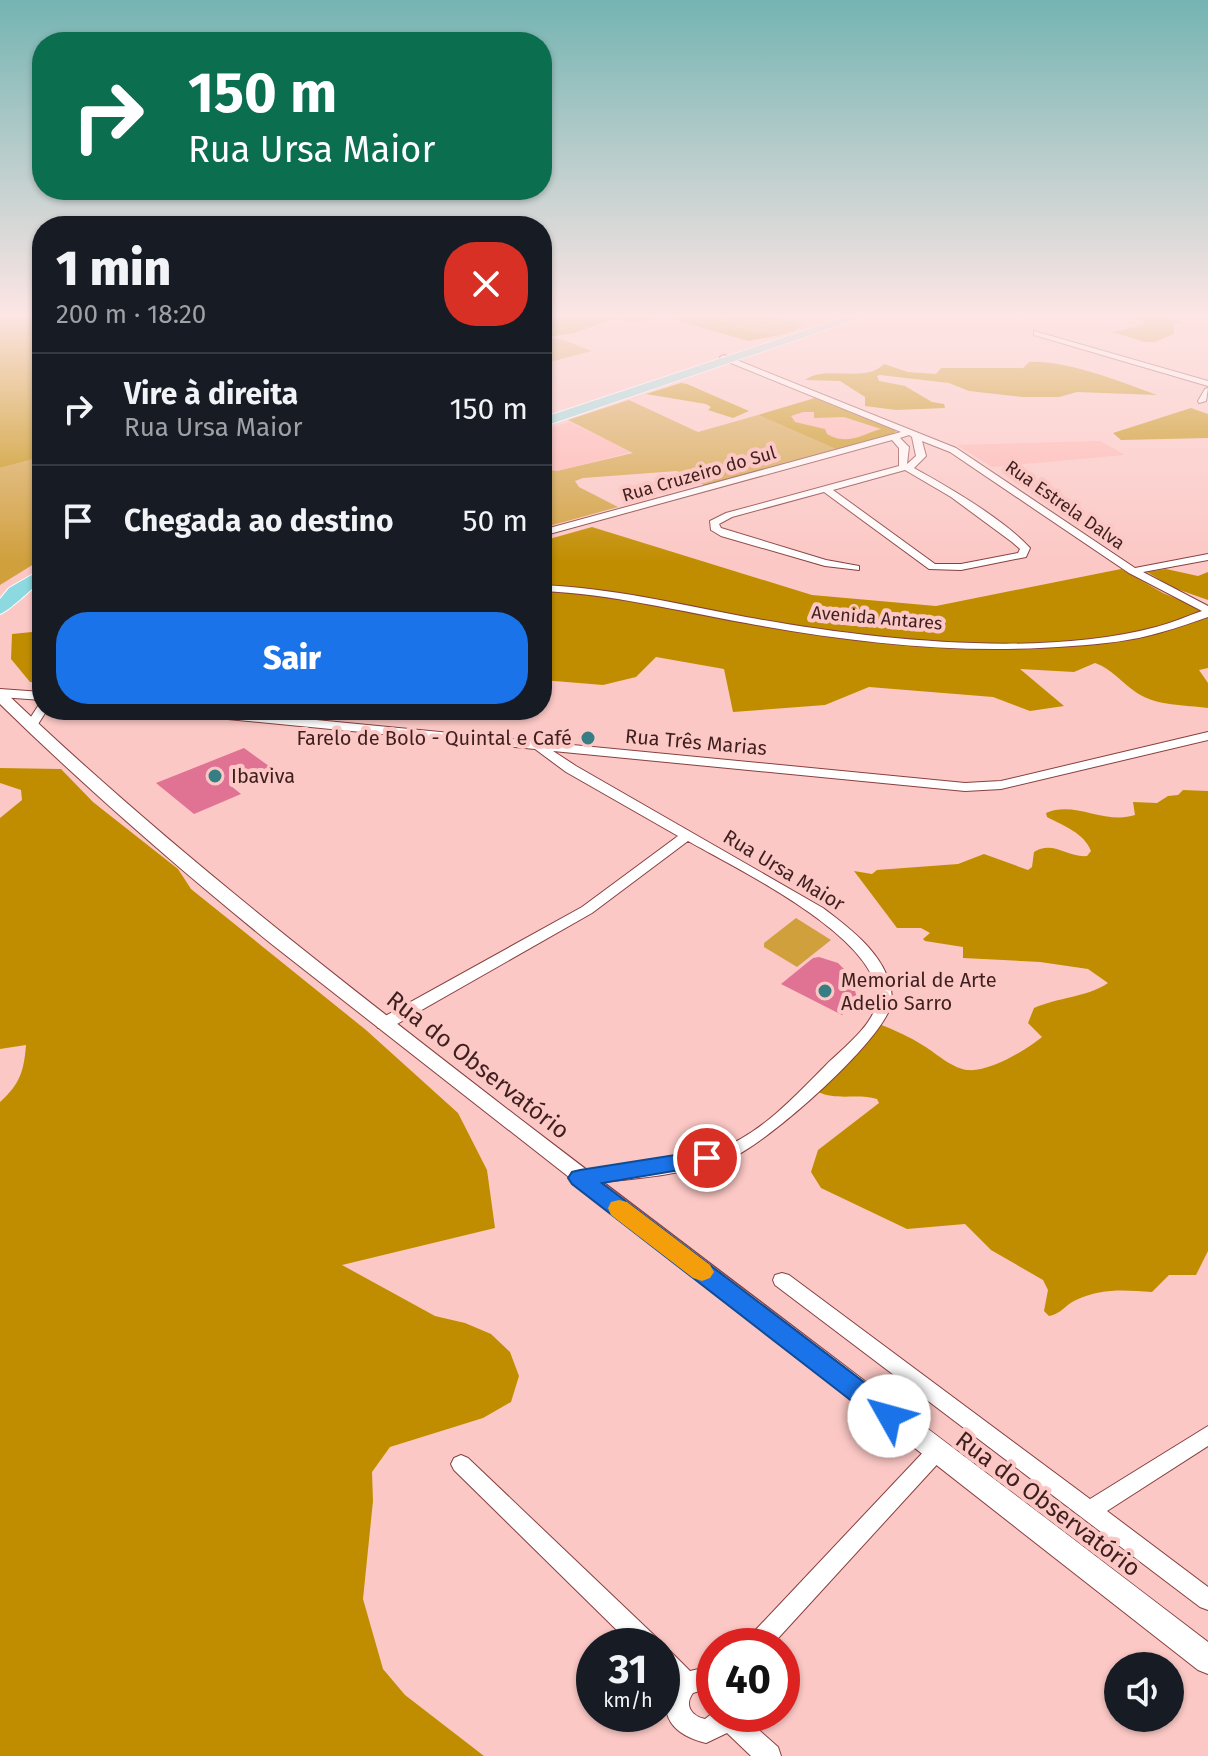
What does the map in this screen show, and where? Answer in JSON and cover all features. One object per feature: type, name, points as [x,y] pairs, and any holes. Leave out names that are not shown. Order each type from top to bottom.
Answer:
[{"type":"main road","points":[[552,417],[608,398]]},
{"type":"main road","points":[[2,599],[32,573]]},
{"type":"main road","points":[[2,599],[32,580]]},
{"type":"street","name":"Rua Estrela Dalva","points":[[827,398],[967,457],[1133,571],[1208,611]]},
{"type":"street","name":"Rua Cruzeiro do Sul","points":[[552,530],[913,433]]},
{"type":"street","points":[[855,568],[825,563],[739,538],[716,530],[714,526],[721,517],[913,465],[921,456],[913,433]]},
{"type":"street","points":[[825,488],[933,567],[953,568],[1022,555],[1025,548],[1016,540],[954,495],[902,464],[904,447],[894,437]]},
{"type":"street","points":[[1133,571],[1208,557]]},
{"type":"street","name":"Avenida Antares","points":[[552,589],[615,593],[815,631],[935,642],[1025,645],[1101,642],[1178,626],[1208,611]]},
{"type":"street","points":[[0,694],[32,696]]},
{"type":"street","name":"Rua do Observatório","points":[[0,694],[32,714]]},
{"type":"street","name":"Rua do Observatório","points":[[39,720],[126,814],[283,946],[1208,1660]]},
{"type":"street","name":"Rua Ursa Maior","points":[[274,720],[540,747],[558,754],[687,836],[806,903],[838,925],[862,949],[877,975],[885,999],[879,1017],[863,1037],[752,1141],[728,1153],[686,1164],[580,1178]]},
{"type":"street","name":"Rua Três Marias","points":[[558,754],[981,787],[1208,736]]},
{"type":"street","points":[[384,1024],[587,910],[687,836]]},
{"type":"street","points":[[782,1280],[1208,1600]]},
{"type":"street","points":[[1088,1512],[1208,1435]]},
{"type":"street","points":[[773,1628],[936,1452]]},
{"type":"street","points":[[461,1464],[630,1628]]},
{"type":"street","points":[[680,1677],[686,1683]]},
{"type":"street","points":[[696,1681],[686,1683],[677,1696],[676,1705],[677,1713],[689,1726],[696,1728]]},
{"type":"street","points":[[744,1732],[769,1756]]},
{"type":"shaded area","points":[[0,398],[32,398],[32,460],[0,468]]},
{"type":"shaded area","points":[[670,398],[719,398],[749,411],[733,418],[708,410],[711,407]]},
{"type":"shaded area","points":[[815,398],[896,431],[836,449],[758,415]]},
{"type":"shaded area","points":[[815,398],[896,431],[893,435],[836,449],[758,415]],"holes":[[[814,412],[814,418],[844,417],[881,429],[841,439],[827,434],[825,429],[795,422],[791,416]]]},
{"type":"shaded area","points":[[865,398],[925,398],[944,404],[945,408],[896,410],[865,406]]},
{"type":"shaded area","points":[[629,400],[698,432],[758,415],[836,449],[706,486],[677,471],[583,478],[575,481],[579,487],[618,507],[552,525],[552,470],[633,453],[568,420]]},
{"type":"shaded area","points":[[1191,408],[1208,414],[1208,438],[1121,440],[1113,433]]},
{"type":"shaded area","points":[[569,422],[632,452],[552,470],[552,428]]},
{"type":"shaded area","points":[[1100,441],[1125,455],[992,467],[957,445]]},
{"type":"shaded area","points":[[32,460],[32,565],[0,585],[0,468]]},
{"type":"shaded area","points":[[592,527],[812,595],[936,606],[1121,569],[1163,593],[1208,612],[1208,668],[1199,670],[1208,683],[1208,708],[1171,704],[1145,697],[1095,663],[1074,672],[1020,669],[1064,706],[1030,711],[993,697],[869,687],[825,705],[733,712],[724,669],[656,657],[636,677],[603,685],[552,681],[552,538]]},
{"type":"shaded area","points":[[1166,569],[1198,576],[1208,572],[1208,600],[1174,588],[1147,572]]},
{"type":"shaded area","points":[[32,632],[32,682],[11,659],[12,634]]},
{"type":"shaded area","points":[[0,768],[61,769],[93,802],[178,869],[191,889],[366,1030],[458,1113],[487,1170],[495,1228],[342,1265],[435,1316],[465,1323],[491,1334],[510,1352],[519,1376],[511,1402],[483,1418],[390,1447],[372,1472],[373,1501],[363,1599],[383,1669],[405,1695],[484,1756],[0,1756],[0,1102],[20,1076],[26,1045],[0,1049],[0,818],[22,800],[21,790],[0,783]]},
{"type":"shaded area","points":[[1183,790],[1208,791],[1208,1251],[1196,1275],[1169,1275],[1152,1292],[1123,1290],[1095,1293],[1049,1316],[1044,1311],[1048,1290],[1043,1280],[991,1250],[965,1224],[907,1229],[821,1188],[811,1172],[818,1150],[879,1103],[870,1097],[825,1095],[818,1092],[816,1085],[835,1058],[879,1024],[897,1031],[957,1067],[968,1070],[987,1068],[1017,1054],[1042,1037],[1028,1023],[1034,1008],[1090,992],[1108,983],[1088,969],[1040,962],[963,958],[963,947],[925,941],[923,939],[930,933],[921,928],[897,928],[854,871],[872,874],[877,870],[958,864],[984,854],[1028,870],[1032,867],[1034,852],[1048,848],[1087,856],[1091,851],[1084,839],[1047,817],[1046,813],[1068,809],[1124,817],[1135,815],[1133,802],[1157,803]]},
{"type":"shaded area","points":[[796,918],[831,940],[797,967],[764,947],[764,943]]},
{"type":"building","name":"Ibaviva","points":[[244,748],[273,769],[231,786],[241,794],[194,814],[156,783]]},
{"type":"building","name":"Memorial de Arte Adelio Sarro","points":[[813,958],[838,963],[851,976],[857,998],[842,1015],[781,984]]},
{"type":"slow traffic","points":[[619,1208],[702,1272]]},
{"type":"place","name":"Farelo de Bolo - Quintal e Café","points":[[588,738]]},
{"type":"place","name":"Ibaviva","points":[[215,776]]},
{"type":"place","name":"Memorial de Arte Adelio Sarro","points":[[825,991]]},
{"type":"route","points":[[707,1158],[686,1164],[580,1178],[889,1416]]}]
